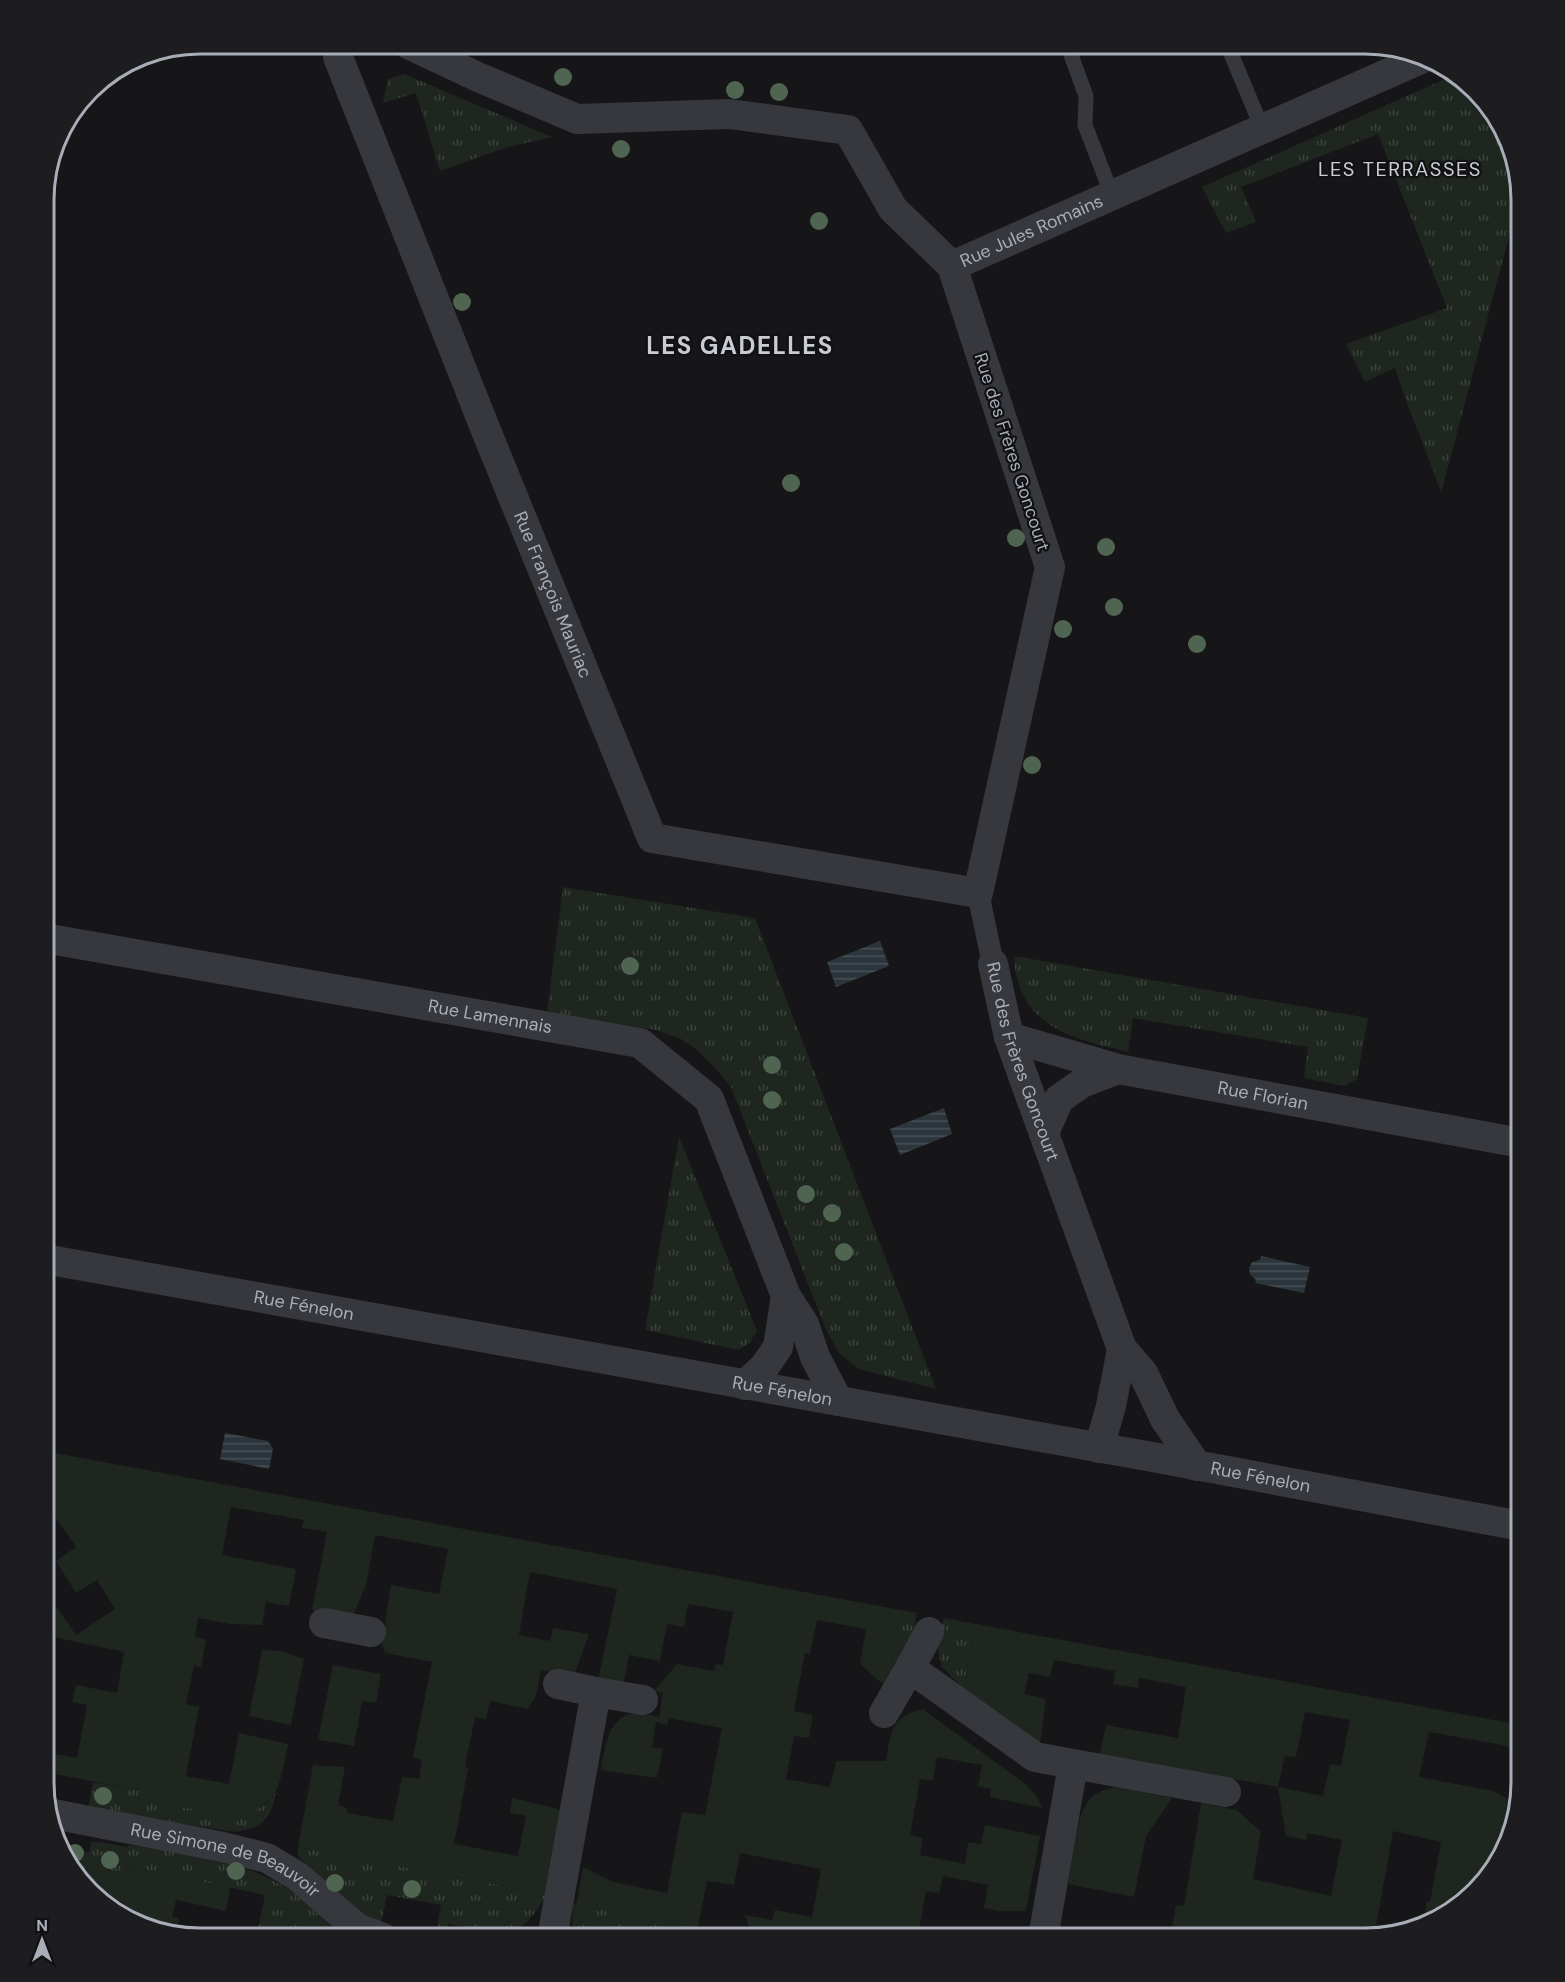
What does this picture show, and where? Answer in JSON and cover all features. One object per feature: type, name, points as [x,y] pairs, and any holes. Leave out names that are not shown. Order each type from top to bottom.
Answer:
[{"type":"street","name":"Rue François Mauriac","points":[[338,54],[484,426],[652,838],[978,893]]},
{"type":"street","name":"Rue des Frères Goncourt","points":[[429,54],[577,119],[729,114],[848,130],[893,209],[951,266],[1050,567],[978,893],[1008,1037],[1122,1349]]},
{"type":"street","name":"Rue Jules Romains","points":[[951,266],[1413,62]]},
{"type":"street","name":"Rue Lamennais","points":[[54,940],[640,1043],[709,1099],[786,1296],[804,1324],[815,1357],[837,1401]]},
{"type":"street","name":"Rue Florian","points":[[1008,1037],[1118,1069],[1511,1141]]},
{"type":"street","points":[[1044,1132],[1059,1099],[1082,1083],[1118,1069]]},
{"type":"street","name":"Rue Fénelon","points":[[54,1261],[1511,1524]]},
{"type":"street","points":[[745,1385],[765,1366],[778,1347],[786,1296]]},
{"type":"street","points":[[1099,1448],[1111,1406],[1122,1349]]},
{"type":"street","points":[[1122,1349],[1143,1373],[1165,1419],[1197,1466]]},
{"type":"street","points":[[324,1623],[371,1632]]},
{"type":"street","points":[[884,1713],[929,1632]]},
{"type":"street","points":[[910,1668],[1035,1757],[1227,1792]]},
{"type":"street","points":[[558,1684],[643,1700]]},
{"type":"street","points":[[554,1928],[596,1692]]},
{"type":"street","points":[[1045,1928],[1073,1765]]},
{"type":"street","name":"Rue Simone de Beauvoir","points":[[58,1815],[223,1847],[267,1858],[297,1876],[357,1928]]},
{"type":"lane","name":"Rue Jules Romains","points":[[1071,54],[1086,96],[1085,125],[1112,195]]},
{"type":"lane","points":[[1231,54],[1262,128]]},
{"type":"green space","points":[[404,74],[552,137],[504,148],[440,171],[416,93],[383,103],[388,79]]},
{"type":"green space","points":[[1446,79],[1481,111],[1496,135],[1506,162],[1510,181],[1511,229],[1441,493],[1395,368],[1365,382],[1346,344],[1447,308],[1378,134],[1241,187],[1256,222],[1226,233],[1202,187]]},
{"type":"green space","points":[[563,887],[755,918],[936,1389],[859,1369],[839,1353],[826,1330],[731,1087],[696,1049],[681,1039],[656,1030],[547,1012]]},
{"type":"green space","points":[[1014,956],[1368,1018],[1357,1079],[1345,1086],[1304,1078],[1308,1047],[1133,1018],[1128,1052],[1086,1041],[1050,1025],[1036,1013],[1025,999],[1017,980]]},
{"type":"green space","points":[[679,1137],[757,1331],[749,1343],[739,1350],[645,1330]]},
{"type":"green space","points":[[54,1453],[901,1610],[887,1688],[860,1664],[866,1629],[817,1620],[810,1654],[805,1653],[794,1711],[813,1715],[809,1738],[794,1736],[786,1779],[830,1787],[836,1761],[886,1761],[894,1727],[904,1716],[923,1709],[1025,1784],[1037,1797],[1042,1808],[990,1797],[991,1789],[978,1786],[982,1765],[937,1757],[933,1781],[920,1779],[910,1835],[923,1838],[920,1855],[965,1864],[968,1842],[981,1844],[985,1825],[1040,1836],[1026,1911],[997,1911],[984,1908],[988,1885],[943,1876],[939,1893],[926,1891],[919,1928],[750,1928],[745,1915],[772,1920],[775,1910],[812,1917],[821,1869],[740,1853],[734,1885],[707,1881],[698,1928],[576,1905],[583,1867],[613,1882],[667,1893],[682,1812],[705,1815],[722,1728],[669,1718],[667,1725],[656,1722],[652,1747],[663,1749],[657,1778],[601,1770],[604,1751],[610,1732],[621,1718],[629,1714],[640,1713],[659,1717],[663,1693],[654,1691],[677,1664],[714,1671],[716,1664],[723,1665],[733,1612],[688,1604],[684,1627],[667,1624],[660,1661],[629,1655],[623,1686],[598,1681],[617,1589],[530,1572],[519,1635],[550,1641],[553,1628],[589,1634],[574,1676],[541,1670],[536,1696],[528,1709],[490,1701],[486,1719],[475,1717],[454,1844],[518,1856],[526,1816],[510,1813],[512,1798],[563,1810],[547,1894],[298,1847],[313,1765],[345,1767],[338,1805],[347,1808],[347,1813],[393,1821],[402,1777],[419,1779],[422,1760],[413,1757],[432,1662],[385,1653],[382,1646],[391,1585],[439,1594],[448,1549],[375,1535],[366,1585],[352,1618],[312,1610],[327,1532],[302,1528],[304,1520],[231,1507],[222,1555],[296,1569],[289,1606],[266,1602],[262,1625],[230,1624],[198,1618],[195,1637],[206,1640],[201,1667],[194,1666],[186,1704],[199,1707],[186,1776],[229,1784],[239,1733],[288,1744],[280,1780],[271,1798],[253,1811],[239,1815],[138,1801],[139,1790],[54,1774],[54,1754],[77,1758],[87,1705],[72,1702],[76,1685],[117,1693],[124,1652],[54,1637],[54,1607],[56,1606],[76,1635],[115,1609],[97,1580],[76,1593],[56,1561],[76,1547],[56,1518],[54,1519]]},
{"type":"green space","points":[[901,1610],[917,1613],[913,1635],[887,1688]]},
{"type":"green space","points":[[944,1618],[976,1624],[963,1688],[942,1667],[937,1645]]},
{"type":"green space","points":[[976,1624],[1511,1723],[1511,1749],[1503,1745],[1429,1732],[1419,1777],[1493,1791],[1510,1801],[1496,1847],[1475,1878],[1461,1892],[1425,1915],[1427,1902],[1430,1902],[1441,1842],[1393,1831],[1376,1927],[1172,1928],[1176,1905],[1184,1906],[1201,1803],[1237,1810],[1261,1832],[1253,1879],[1331,1896],[1342,1840],[1308,1833],[1306,1840],[1286,1836],[1278,1787],[1100,1755],[1106,1725],[1178,1738],[1186,1687],[1139,1678],[1138,1688],[1113,1684],[1115,1671],[1054,1660],[1050,1677],[1029,1673],[1024,1694],[1046,1699],[1040,1744],[963,1688]],"holes":[[[1305,1712],[1350,1720],[1341,1766],[1330,1764],[1323,1796],[1278,1787],[1285,1756],[1296,1757]]]},
{"type":"green space","points":[[262,1650],[280,1651],[304,1659],[291,1725],[249,1716]]},
{"type":"green space","points":[[333,1665],[381,1674],[376,1703],[362,1701],[354,1746],[318,1740]]},
{"type":"green space","points":[[93,1782],[140,1790],[138,1801],[239,1815],[266,1804],[276,1792],[271,1809],[264,1820],[253,1827],[236,1832],[88,1810]]},
{"type":"green space","points":[[1117,1787],[1172,1798],[1146,1836],[1134,1897],[1068,1884],[1075,1841],[1084,1808],[1094,1795]]},
{"type":"green space","points":[[92,1841],[128,1847],[129,1845],[210,1859],[249,1870],[285,1887],[334,1928],[258,1928],[265,1895],[126,1866],[123,1876],[83,1869],[70,1849],[89,1852]]},
{"type":"green space","points":[[298,1847],[547,1894],[531,1918],[520,1928],[468,1928],[448,1924],[447,1928],[437,1928],[441,1905],[387,1895],[381,1924],[367,1918],[337,1894],[298,1856]]},
{"type":"green space","points":[[125,1866],[230,1887],[226,1911],[176,1900],[172,1917],[179,1918],[177,1926],[135,1913],[104,1892],[83,1869],[123,1876]]},
{"type":"green space","points":[[573,1904],[699,1928],[574,1928]]},
{"type":"shaded area","points":[[880,941],[889,966],[836,987],[827,962]]},
{"type":"shaded area","points":[[944,1108],[952,1134],[900,1155],[890,1129]]},
{"type":"shaded area","points":[[1261,1256],[1310,1267],[1304,1293],[1255,1283],[1256,1280],[1250,1274],[1249,1268],[1252,1262],[1260,1260]]},
{"type":"shaded area","points":[[225,1433],[268,1441],[273,1449],[269,1469],[220,1459]]},
{"type":"district","name":"LES TERRASSES","points":[[1400,169]]},
{"type":"district","name":"LES GADELLES","points":[[740,345]]}]
